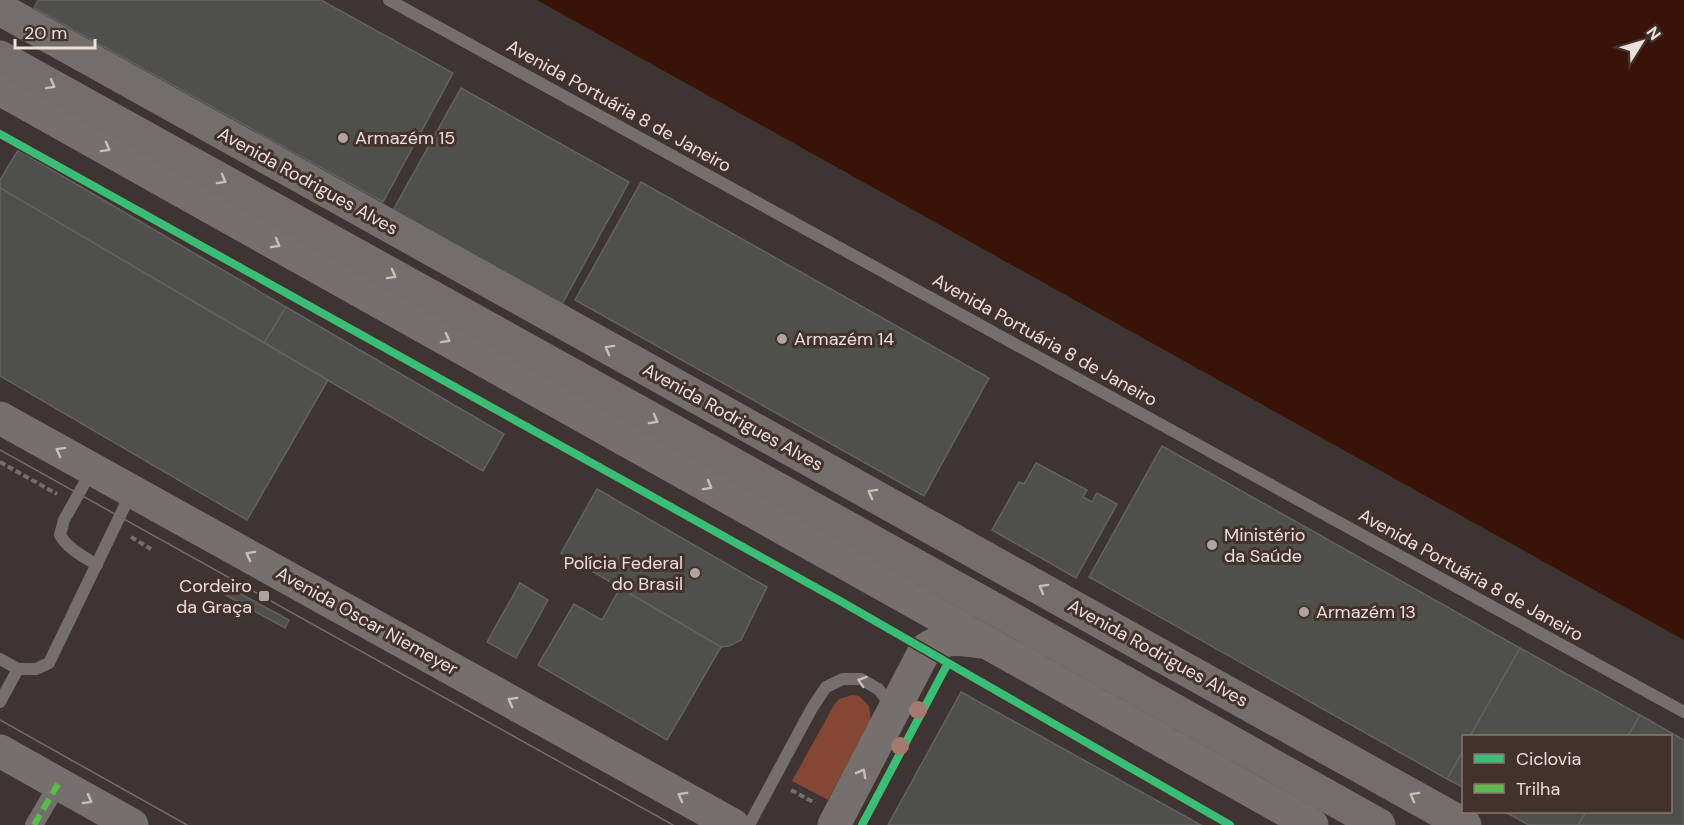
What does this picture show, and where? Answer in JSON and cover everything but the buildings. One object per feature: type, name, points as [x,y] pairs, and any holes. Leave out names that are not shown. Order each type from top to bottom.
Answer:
[{"type":"highway","name":"Avenida Rodrigues Alves","points":[[0,9],[1465,825]]},
{"type":"highway","points":[[0,57],[954,586],[1378,825]]},
{"type":"main road","points":[[0,89],[1312,825]]},
{"type":"main road","name":"Avenida Oscar Niemeyer","points":[[0,418],[733,825]]},
{"type":"main road","points":[[826,814],[887,727],[925,650],[935,643],[949,639],[987,643]]},
{"type":"main road","points":[[0,751],[132,825]]},
{"type":"street","points":[[34,825],[58,784]]},
{"type":"lane","name":"Avenida Portuária 8 de Janeiro","points":[[389,0],[1684,712]]},
{"type":"lane","points":[[93,469],[64,520],[60,534],[64,542],[97,565]]},
{"type":"lane","points":[[0,660],[18,669],[36,669],[49,663],[132,491]]},
{"type":"lane","points":[[0,702],[18,669]]},
{"type":"lane","points":[[749,825],[812,708],[826,687],[843,679],[861,679],[869,682],[885,697],[888,709],[887,727]]},
{"type":"path","points":[[791,790],[826,814]]},
{"type":"shaded area","points":[[537,0],[1684,0],[1684,640]]},
{"type":"shaded area","points":[[852,695],[859,696],[869,706],[871,720],[828,800],[792,781],[834,705],[839,699]]},
{"type":"tram line","points":[[0,450],[673,825]]},
{"type":"tram line","points":[[0,720],[187,825]]},
{"type":"marked path","points":[[34,825],[58,784]]},
{"type":"cycle path","points":[[0,134],[842,602],[1230,825]]},
{"type":"cycle path","points":[[862,825],[948,663]]},
{"type":"place","name":"Armazém 15","points":[[343,138]]},
{"type":"place","name":"Armazém 14","points":[[782,339]]},
{"type":"place","name":"Ministério da Saúde","points":[[1212,545]]},
{"type":"place","name":"Polícia Federal do Brasil","points":[[695,573]]},
{"type":"place","name":"Cordeiro da Graça","points":[[264,596]]},
{"type":"place","name":"Armazém 13","points":[[1304,612]]}]
